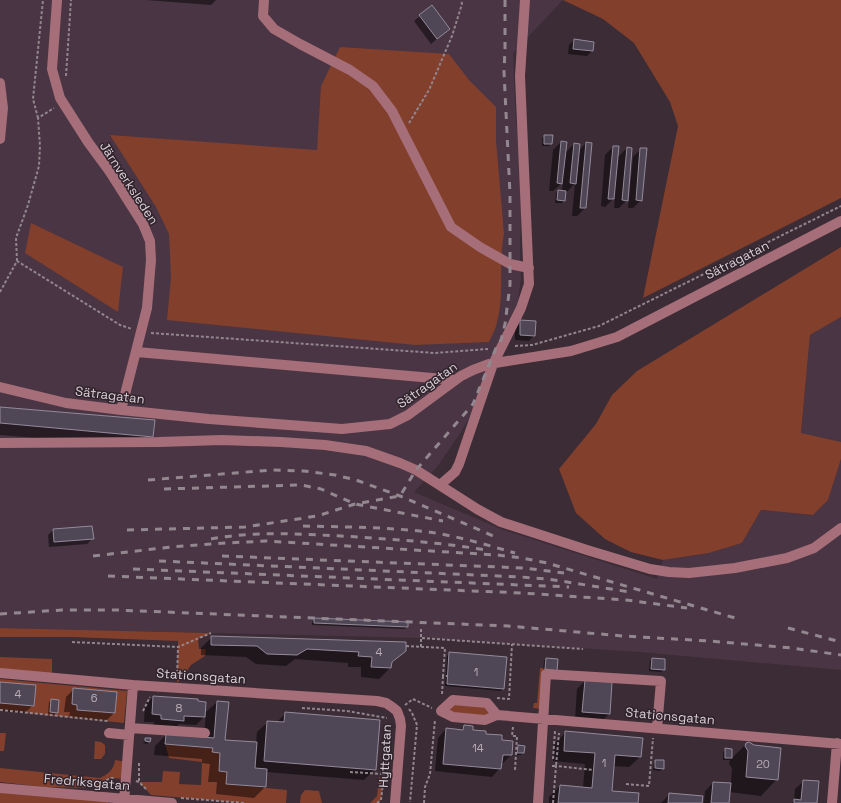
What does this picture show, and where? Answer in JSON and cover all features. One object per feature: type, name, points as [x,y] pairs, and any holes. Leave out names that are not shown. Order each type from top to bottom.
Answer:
[{"type":"street","points":[[264,0],[263,16],[274,29],[350,70],[373,86],[392,111],[451,227],[480,247],[510,264],[529,268]]},
{"type":"street","points":[[440,486],[454,472],[459,464],[493,364],[521,308],[529,284],[521,129],[520,76],[525,0]]},
{"type":"street","name":"Järnverksleden","points":[[57,1],[52,69],[61,101],[71,118],[110,172],[139,218],[150,241],[151,260],[147,308],[121,410]]},
{"type":"street","points":[[0,82],[3,108],[0,139]]},
{"type":"street","name":"Sätragatan","points":[[0,387],[66,403],[269,425],[342,430],[368,428],[390,424],[408,415],[455,380],[472,370],[493,364],[570,351],[618,337],[841,221]]},
{"type":"street","points":[[136,352],[455,380]]},
{"type":"street","points":[[0,444],[27,442],[159,442],[222,440],[325,445],[366,451],[416,470],[477,509],[501,522],[650,569],[669,572],[689,573],[735,568],[787,558],[814,548],[834,535],[841,528]]},
{"type":"street","name":"Stationsgatan","points":[[0,673],[133,685],[378,702],[386,703],[397,712]]},
{"type":"street","points":[[538,803],[546,674],[661,681],[655,731]]},
{"type":"street","points":[[124,801],[133,685]]},
{"type":"street","name":"Hyttgatan","points":[[396,801],[401,726],[397,712]]},
{"type":"street","name":"Stationsgatan","points":[[497,715],[544,718],[655,731],[839,744]]},
{"type":"street","points":[[109,734],[130,731],[205,732]]},
{"type":"street","points":[[832,803],[839,744]]},
{"type":"street","name":"Fredriksgatan","points":[[0,788],[124,801],[172,803]]},
{"type":"path","points":[[0,292],[17,261],[16,238],[39,166],[40,146],[38,118],[33,99],[43,0]]},
{"type":"path","points":[[66,82],[71,0]]},
{"type":"path","points":[[403,132],[414,117],[429,90],[452,36],[462,4],[461,0]]},
{"type":"path","points":[[38,118],[57,106],[61,101]]},
{"type":"path","points":[[17,261],[120,325],[141,332],[435,353],[532,345],[599,326],[841,206]]},
{"type":"path","points":[[421,629],[421,647]]},
{"type":"path","points":[[72,642],[178,647],[211,633]]},
{"type":"path","points":[[421,638],[583,648]]},
{"type":"path","points":[[491,697],[509,699],[512,644]]},
{"type":"path","points":[[406,646],[445,648],[442,695]]},
{"type":"path","points":[[177,687],[178,647]]},
{"type":"path","points":[[506,668],[511,668]]},
{"type":"path","points":[[410,802],[417,725],[412,713],[405,705],[413,699],[436,710]]},
{"type":"path","points":[[0,710],[112,722]]},
{"type":"path","points":[[424,803],[425,787],[430,774],[435,720],[441,720]]},
{"type":"path","points":[[550,803],[555,726]]},
{"type":"path","points":[[515,770],[517,736],[512,736],[513,727],[520,728]]},
{"type":"path","points":[[626,784],[649,786],[655,731]]},
{"type":"path","points":[[553,803],[559,733]]},
{"type":"path","points":[[377,803],[381,800],[387,756]]},
{"type":"path","points":[[552,766],[594,770]]},
{"type":"path","points":[[350,772],[384,774]]},
{"type":"shaded area","points":[[0,0],[563,0],[513,53],[516,119],[522,179],[520,247],[521,278],[517,307],[481,398],[461,432],[437,467],[414,492],[501,529],[657,579],[663,560],[709,553],[742,543],[761,510],[813,515],[828,500],[841,459],[841,670],[639,652],[421,638],[0,628]]},
{"type":"shaded area","points":[[563,0],[841,0],[841,198],[643,298],[678,126],[670,102],[634,43],[603,19]]},
{"type":"shaded area","points":[[340,47],[449,54],[469,80],[496,107],[496,140],[504,234],[502,245],[501,300],[496,327],[489,342],[415,345],[167,320],[171,277],[169,234],[156,207],[110,135],[317,150],[321,86]]},
{"type":"shaded area","points":[[31,223],[123,267],[118,312],[25,253]]},
{"type":"shaded area","points":[[841,247],[841,317],[810,335],[801,433],[841,442],[841,459],[828,500],[813,515],[761,510],[742,543],[709,553],[663,560],[631,552],[605,539],[576,513],[559,469],[596,424],[612,395],[637,371]]},
{"type":"shaded area","points":[[841,317],[841,442],[801,434],[810,335]]},
{"type":"shaded area","points":[[0,628],[211,633],[198,639],[199,649],[206,649],[205,656],[191,665],[177,683],[178,641],[72,637],[0,637]]},
{"type":"shaded area","points":[[0,657],[52,659],[52,677],[0,673]]},
{"type":"shaded area","points":[[540,668],[545,668],[542,709],[533,708],[534,703],[537,703]]},
{"type":"shaded area","points":[[0,679],[127,691],[124,723],[0,710]]},
{"type":"shaded area","points":[[453,700],[487,703],[497,715],[485,720],[441,711]]},
{"type":"shaded area","points":[[0,733],[6,733],[4,751],[0,751]]},
{"type":"shaded area","points":[[95,741],[101,742],[105,745],[105,754],[101,759],[94,759]]},
{"type":"shaded area","points":[[165,744],[213,748],[212,752],[220,753],[219,771],[227,772],[226,784],[287,790],[286,803],[244,803],[151,795],[139,782],[162,782],[163,771],[180,772],[179,784],[201,785],[202,762],[169,758]]},
{"type":"shaded area","points":[[115,760],[127,762],[126,779],[110,778],[94,788],[44,787],[0,782],[0,768],[100,778],[110,771]]},
{"type":"shaded area","points":[[379,777],[384,778],[381,800],[377,803],[370,803],[377,796]]},
{"type":"shaded area","points":[[0,788],[108,797],[108,803],[0,803]]},
{"type":"shaded area","points":[[305,790],[319,791],[322,803],[300,803],[301,795]]},
{"type":"building","points":[[432,5],[450,29],[437,39],[419,15]]},
{"type":"building","points":[[574,39],[594,42],[593,51],[573,49]]},
{"type":"building","points":[[544,135],[553,135],[552,144],[544,144]]},
{"type":"building","points":[[561,141],[567,142],[562,184],[557,183]]},
{"type":"building","points":[[586,142],[592,143],[586,208],[580,208]]},
{"type":"building","points":[[574,143],[580,144],[576,184],[570,183]]},
{"type":"building","points":[[613,146],[619,146],[614,199],[608,199]]},
{"type":"building","points":[[627,147],[632,148],[628,201],[622,200]]},
{"type":"building","points":[[640,148],[647,148],[642,201],[636,200]]},
{"type":"building","points":[[558,190],[566,191],[565,201],[557,200]]},
{"type":"building","points":[[520,320],[536,321],[535,336],[520,335]]},
{"type":"building","points":[[0,407],[155,420],[153,437],[0,423]]},
{"type":"building","points":[[92,526],[94,539],[54,542],[53,529]]},
{"type":"building","points":[[314,618],[408,622],[408,627],[314,623]]},
{"type":"building","points":[[211,636],[406,642],[406,651],[392,662],[391,668],[371,667],[372,657],[358,656],[359,652],[307,649],[297,655],[267,654],[257,646],[211,645]]},
{"type":"building","points":[[449,652],[507,657],[504,689],[447,684]]},
{"type":"building","points":[[546,658],[558,659],[557,671],[545,669]]},
{"type":"building","points":[[652,658],[665,659],[665,670],[651,669]]},
{"type":"building","points":[[585,680],[612,682],[610,714],[582,712]]},
{"type":"building","points":[[0,682],[36,685],[34,706],[0,703]]},
{"type":"building","points":[[73,688],[117,692],[115,713],[77,710],[77,705],[72,704]]},
{"type":"building","points":[[153,696],[198,699],[198,701],[206,702],[205,717],[184,716],[184,721],[161,719],[161,715],[152,714]]},
{"type":"building","points":[[51,699],[59,700],[58,713],[50,712]]},
{"type":"building","points":[[217,701],[229,702],[225,740],[257,742],[255,768],[267,769],[266,787],[226,784],[227,772],[219,771],[220,753],[212,752],[213,748],[165,744],[166,734],[214,738]]},
{"type":"building","points":[[285,712],[380,720],[376,770],[264,761],[267,721],[284,722]]},
{"type":"building","points":[[464,725],[473,726],[473,730],[486,731],[486,734],[502,735],[502,740],[513,741],[512,755],[503,755],[501,769],[443,764],[446,728],[463,730]]},
{"type":"building","points":[[565,731],[643,738],[641,757],[615,755],[612,791],[639,793],[638,803],[558,803],[560,785],[592,788],[595,753],[564,751]]},
{"type":"building","points":[[145,738],[151,738],[150,742],[145,741]]},
{"type":"building","points":[[749,742],[754,745],[781,748],[778,780],[746,777],[748,751],[745,746],[746,743]]},
{"type":"building","points":[[518,745],[525,746],[524,753],[517,753]]},
{"type":"building","points":[[725,748],[732,749],[732,758],[725,758]]},
{"type":"building","points":[[655,760],[664,760],[664,769],[655,768]]},
{"type":"building","points":[[803,780],[819,781],[817,803],[794,803],[794,799],[801,800]]},
{"type":"building","points":[[713,782],[731,783],[729,803],[711,803]]},
{"type":"building","points":[[669,793],[703,796],[702,803],[668,803]]},
{"type":"railway","points":[[127,530],[245,527],[317,516],[355,504],[400,496],[416,470],[473,404],[496,348],[501,340],[505,324],[510,285],[510,194],[504,72],[505,0]]},
{"type":"railway","points":[[148,480],[272,470],[304,471],[335,475],[356,480],[400,496],[498,538]]},
{"type":"railway","points":[[164,489],[301,485],[321,489],[355,504],[443,521]]},
{"type":"railway","points":[[303,526],[413,530],[461,538],[515,553]]},
{"type":"railway","points":[[211,539],[227,536],[260,534],[309,534],[414,541],[486,550]]},
{"type":"railway","points":[[93,556],[171,547],[266,541],[497,555],[547,563],[735,618]]},
{"type":"railway","points":[[222,556],[524,568],[564,573]]},
{"type":"railway","points":[[159,561],[521,577],[548,579],[630,592]]},
{"type":"railway","points":[[133,569],[569,587]]},
{"type":"railway","points":[[108,576],[522,593],[626,600],[687,608]]},
{"type":"railway","points":[[0,614],[62,610],[116,610],[508,626],[792,648],[841,655]]},
{"type":"railway","points":[[788,628],[841,642]]}]
